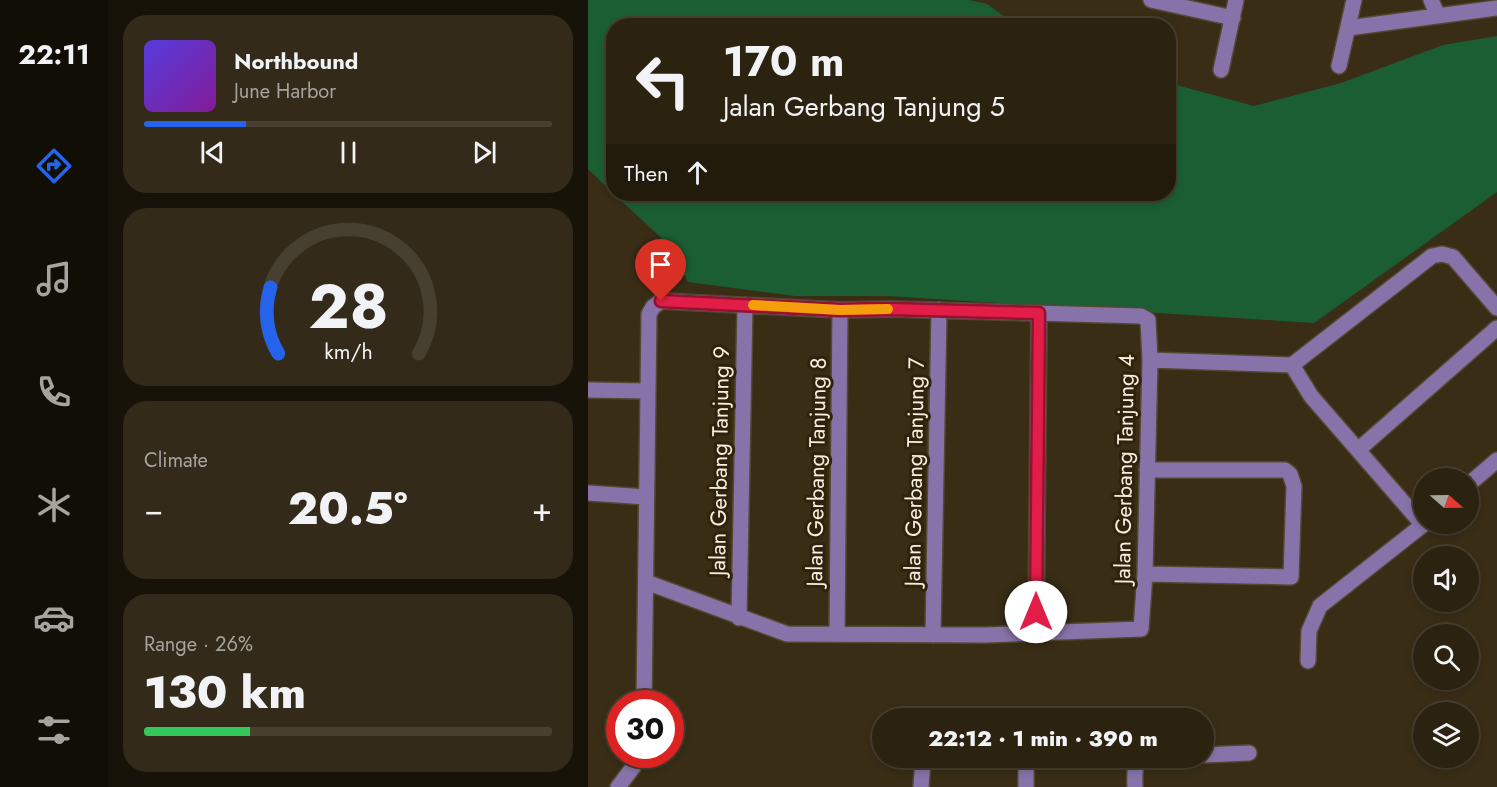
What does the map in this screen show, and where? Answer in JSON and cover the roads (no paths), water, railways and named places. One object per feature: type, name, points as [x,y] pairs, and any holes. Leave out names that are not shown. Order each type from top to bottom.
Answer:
[{"type":"street","points":[[1151,0],[1233,18]]},
{"type":"street","points":[[1221,70],[1236,0]]},
{"type":"street","points":[[1339,66],[1354,0]]},
{"type":"street","points":[[1431,0],[1438,16]]},
{"type":"street","points":[[1348,28],[1497,8]]},
{"type":"street","points":[[1150,360],[1292,365],[1432,256],[1442,254],[1453,257],[1497,308]]},
{"type":"street","points":[[645,690],[649,314],[653,306],[661,301],[840,310],[1039,313],[1036,634],[787,634],[646,582]]},
{"type":"street","name":"Jalan Gerbang Tanjung 9","points":[[739,618],[745,305]]},
{"type":"street","name":"Jalan Gerbang Tanjung 8","points":[[837,634],[840,310]]},
{"type":"street","name":"Jalan Gerbang Tanjung 7","points":[[933,635],[939,310]]},
{"type":"street","name":"Jalan Gerbang Tanjung 4","points":[[1036,634],[1139,630],[1142,626],[1150,360],[1148,320],[1142,316],[1039,313]]},
{"type":"street","points":[[1358,450],[1497,328]]},
{"type":"street","points":[[1292,365],[1311,396],[1413,512]]},
{"type":"street","points":[[588,390],[648,391]]},
{"type":"street","points":[[1479,476],[1497,460]]},
{"type":"street","points":[[1145,574],[1291,577],[1294,486],[1290,474],[1285,470],[1147,470]]},
{"type":"street","points":[[588,493],[646,497]]},
{"type":"street","points":[[1308,661],[1309,631],[1320,606],[1413,533]]},
{"type":"street","points":[[1214,755],[1249,753]]},
{"type":"street","points":[[618,787],[632,768]]},
{"type":"street","points":[[921,787],[922,768]]},
{"type":"street","points":[[1026,768],[1026,787]]},
{"type":"street","points":[[1134,787],[1135,768]]}]
